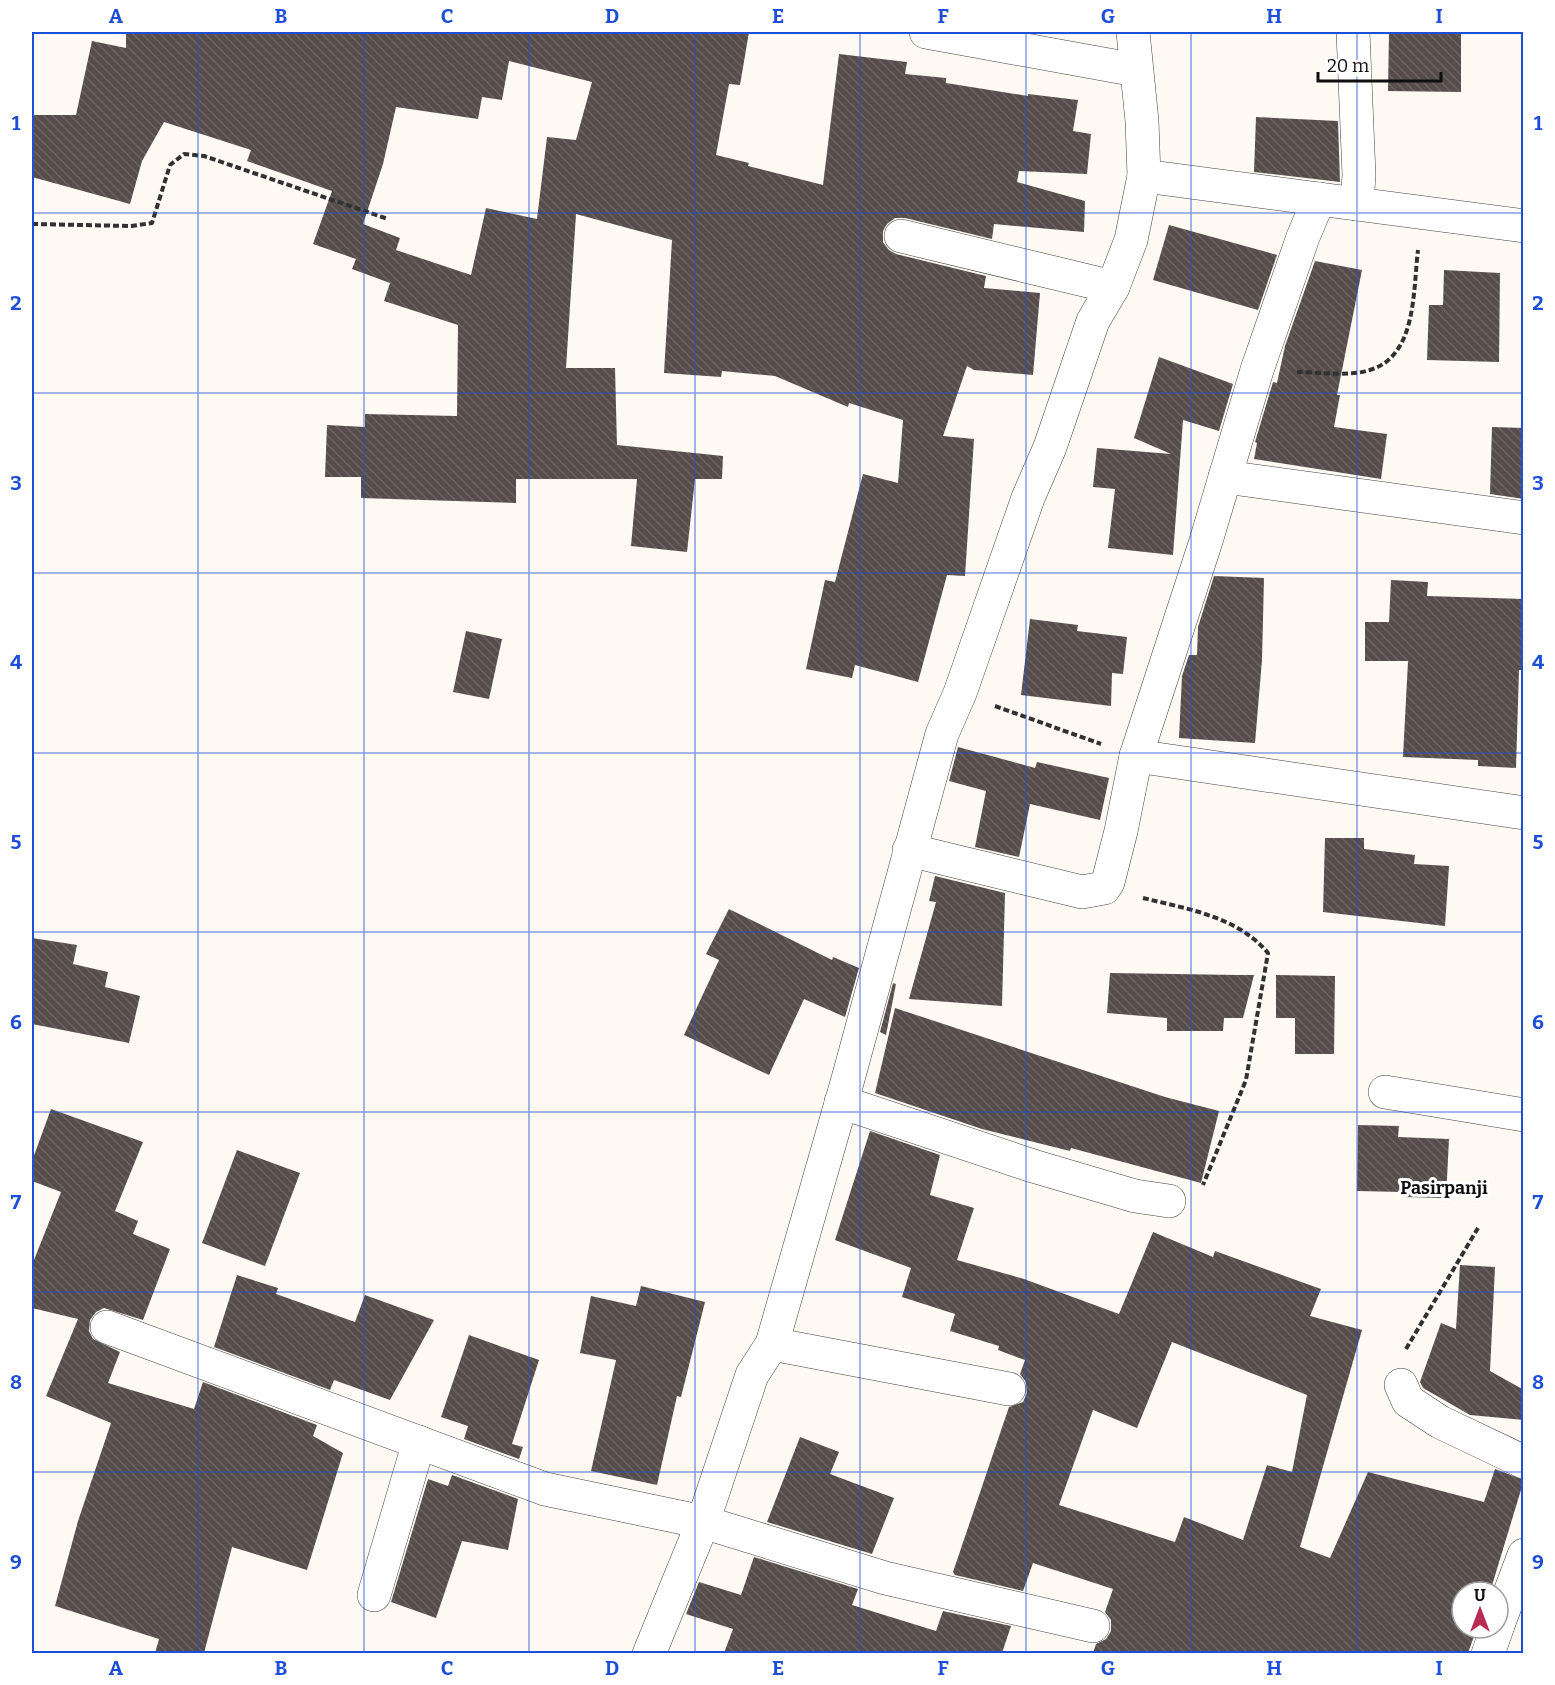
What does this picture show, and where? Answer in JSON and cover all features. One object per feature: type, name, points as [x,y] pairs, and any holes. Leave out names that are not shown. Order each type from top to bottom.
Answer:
[{"type":"street","points":[[926,32],[1136,70]]},
{"type":"street","points":[[649,1653],[703,1522],[752,1375],[772,1344],[942,734],[960,693],[1024,508],[1050,447],[1093,321],[1113,287],[1131,240],[1144,176],[1142,121],[1133,32]]},
{"type":"street","points":[[1353,32],[1359,175],[1357,204]]},
{"type":"street","points":[[1144,176],[1524,226]]},
{"type":"street","points":[[909,850],[1082,892],[1104,888],[1122,831],[1136,756],[1257,370],[1303,237],[1319,199]]},
{"type":"street","points":[[901,236],[1113,287]]},
{"type":"street","points":[[1225,477],[1524,518]]},
{"type":"street","points":[[1136,756],[1524,813]]},
{"type":"street","points":[[1385,1092],[1524,1115]]},
{"type":"street","points":[[841,1102],[1033,1166],[1135,1196],[1169,1201]]},
{"type":"street","points":[[107,1327],[545,1489],[703,1522],[885,1578],[1093,1626]]},
{"type":"street","points":[[772,1344],[1009,1389]]},
{"type":"street","points":[[1401,1385],[1408,1401],[1440,1422],[1524,1462]]},
{"type":"street","points":[[374,1595],[419,1442]]},
{"type":"street","points":[[1510,1592],[1524,1555]]},
{"type":"path","points":[[32,224],[131,226],[152,224],[170,165],[184,154],[204,156],[388,219]]},
{"type":"path","points":[[1257,370],[1332,373],[1369,370],[1389,361],[1406,336],[1422,212]]},
{"type":"path","points":[[960,693],[1136,756]]},
{"type":"path","points":[[1104,888],[1195,912],[1243,928],[1268,952],[1246,1080],[1225,1134],[1202,1187],[1186,1198],[1169,1201]]},
{"type":"path","points":[[1401,1385],[1402,1362],[1408,1342],[1478,1228]]},
{"type":"building","points":[[126,32],[749,32],[740,85],[729,84],[716,155],[749,163],[748,166],[823,185],[839,54],[907,62],[905,74],[946,78],[946,83],[1028,96],[1028,94],[1078,100],[1073,131],[1091,134],[1087,174],[1019,171],[1017,182],[1085,201],[1084,232],[994,224],[992,239],[905,218],[895,218],[887,224],[883,231],[883,242],[889,250],[896,254],[986,276],[984,288],[1040,293],[1033,375],[974,370],[967,366],[943,436],[974,439],[965,576],[947,575],[918,682],[855,665],[852,678],[806,669],[825,580],[835,582],[863,474],[898,483],[903,420],[849,403],[848,407],[775,376],[722,371],[721,377],[664,373],[672,240],[576,214],[566,368],[615,368],[617,445],[723,456],[722,479],[695,479],[687,552],[631,546],[637,479],[516,479],[516,503],[361,498],[361,477],[325,477],[327,425],[365,427],[365,414],[457,416],[458,325],[384,301],[390,283],[352,269],[356,259],[313,244],[332,191],[247,161],[251,150],[164,122],[142,161],[130,204],[32,177],[32,115],[76,115],[92,41],[126,48]],"holes":[[[509,61],[592,82],[576,140],[547,137],[537,219],[486,208],[471,275],[396,250],[400,238],[363,224],[383,164],[396,107],[478,119],[482,97],[502,100]]]},
{"type":"building","points":[[1389,32],[1461,32],[1461,92],[1388,91]]},
{"type":"building","points":[[1256,117],[1338,121],[1340,182],[1254,172]]},
{"type":"building","points":[[1169,225],[1277,255],[1258,310],[1153,280]]},
{"type":"building","points":[[1315,261],[1362,270],[1337,395],[1340,395],[1334,427],[1387,434],[1381,479],[1254,459],[1257,443],[1255,442],[1273,382],[1277,383],[1285,346]]},
{"type":"building","points":[[1444,270],[1500,273],[1499,362],[1427,360],[1429,305],[1443,305]]},
{"type":"building","points":[[1159,357],[1233,384],[1219,431],[1183,420],[1173,555],[1108,548],[1115,489],[1093,487],[1097,448],[1171,454],[1134,438]]},
{"type":"building","points":[[1492,427],[1524,428],[1524,499],[1490,494]]},
{"type":"building","points":[[1214,576],[1264,578],[1262,660],[1255,743],[1179,738],[1182,676],[1189,655],[1197,655],[1198,627]]},
{"type":"building","points":[[1391,580],[1428,582],[1427,596],[1524,599],[1524,670],[1519,670],[1516,768],[1478,766],[1478,760],[1403,757],[1408,661],[1365,661],[1365,622],[1389,622]]},
{"type":"building","points":[[1030,619],[1078,625],[1077,631],[1127,637],[1123,674],[1112,673],[1111,706],[1021,695]]},
{"type":"building","points":[[466,631],[502,639],[489,699],[453,692]]},
{"type":"building","points":[[958,747],[1035,768],[1037,762],[1109,778],[1100,820],[1030,804],[1019,857],[975,847],[986,791],[949,781]]},
{"type":"building","points":[[1325,838],[1364,838],[1364,849],[1415,855],[1414,864],[1449,866],[1445,926],[1323,912]]},
{"type":"building","points":[[935,876],[1005,893],[1002,1006],[909,999],[936,902],[929,901]]},
{"type":"building","points":[[729,909],[832,960],[833,957],[859,968],[845,1017],[804,999],[769,1075],[684,1035],[719,960],[706,954]]},
{"type":"building","points":[[32,938],[77,945],[73,964],[108,972],[105,987],[140,996],[129,1043],[32,1024]]},
{"type":"building","points":[[1110,973],[1254,975],[1243,1018],[1224,1018],[1223,1031],[1167,1031],[1167,1018],[1107,1013]]},
{"type":"building","points":[[1276,975],[1335,976],[1334,1054],[1295,1054],[1295,1018],[1276,1018]]},
{"type":"building","points":[[893,983],[896,984],[886,1035],[880,1032]]},
{"type":"building","points":[[895,1008],[1165,1097],[1219,1111],[1201,1183],[1071,1148],[1070,1151],[982,1129],[875,1093]]},
{"type":"building","points":[[51,1109],[143,1142],[115,1211],[138,1221],[133,1234],[170,1249],[143,1320],[104,1308],[96,1312],[90,1320],[89,1331],[93,1339],[120,1352],[108,1383],[194,1409],[203,1382],[317,1425],[313,1436],[343,1453],[307,1570],[232,1547],[204,1653],[155,1653],[159,1639],[55,1606],[78,1521],[111,1423],[46,1396],[78,1319],[32,1308],[32,1265],[61,1192],[32,1181],[32,1161]]},
{"type":"building","points":[[1358,1125],[1399,1126],[1398,1137],[1449,1139],[1446,1198],[1403,1197],[1403,1192],[1357,1191]]},
{"type":"building","points":[[870,1131],[940,1155],[930,1195],[974,1208],[957,1260],[1024,1279],[1119,1314],[1153,1232],[1213,1257],[1215,1251],[1321,1289],[1310,1316],[1362,1330],[1300,1547],[1330,1558],[1368,1472],[1484,1502],[1495,1469],[1524,1480],[1494,1580],[1450,1580],[1450,1640],[1473,1640],[1468,1653],[1093,1653],[1096,1644],[1106,1639],[1111,1631],[1111,1620],[1105,1612],[1113,1589],[1033,1563],[1023,1591],[955,1575],[953,1572],[1009,1407],[1023,1402],[1027,1393],[1026,1382],[1020,1374],[1025,1360],[998,1350],[999,1346],[950,1331],[955,1314],[902,1297],[911,1268],[835,1240]],"holes":[[[1172,1342],[1307,1395],[1292,1472],[1267,1465],[1243,1540],[1184,1517],[1175,1542],[1059,1505],[1093,1410],[1137,1428]]]},
{"type":"building","points":[[237,1150],[300,1173],[265,1266],[202,1243]]},
{"type":"building","points":[[1460,1265],[1495,1267],[1490,1371],[1524,1390],[1524,1420],[1470,1415],[1423,1388],[1420,1382],[1441,1323],[1456,1329]]},
{"type":"building","points":[[237,1275],[278,1288],[276,1294],[355,1322],[365,1295],[434,1320],[390,1400],[334,1380],[330,1390],[214,1347]]},
{"type":"building","points":[[641,1286],[705,1302],[681,1397],[677,1396],[657,1485],[591,1471],[616,1360],[580,1353],[591,1296],[636,1306]]},
{"type":"building","points":[[469,1335],[539,1360],[512,1444],[523,1447],[519,1459],[464,1439],[468,1426],[441,1417]]},
{"type":"building","points":[[800,1437],[839,1452],[830,1474],[894,1498],[872,1554],[767,1522]]},
{"type":"building","points":[[452,1475],[518,1499],[508,1550],[462,1541],[436,1618],[391,1602],[428,1479],[448,1486]]},
{"type":"building","points":[[754,1557],[858,1589],[852,1605],[936,1631],[943,1611],[1011,1626],[1002,1653],[724,1653],[733,1629],[686,1614],[699,1582],[741,1595]]},
{"type":"district","name":"Pasirpanji","points":[[1444,1188]]}]
